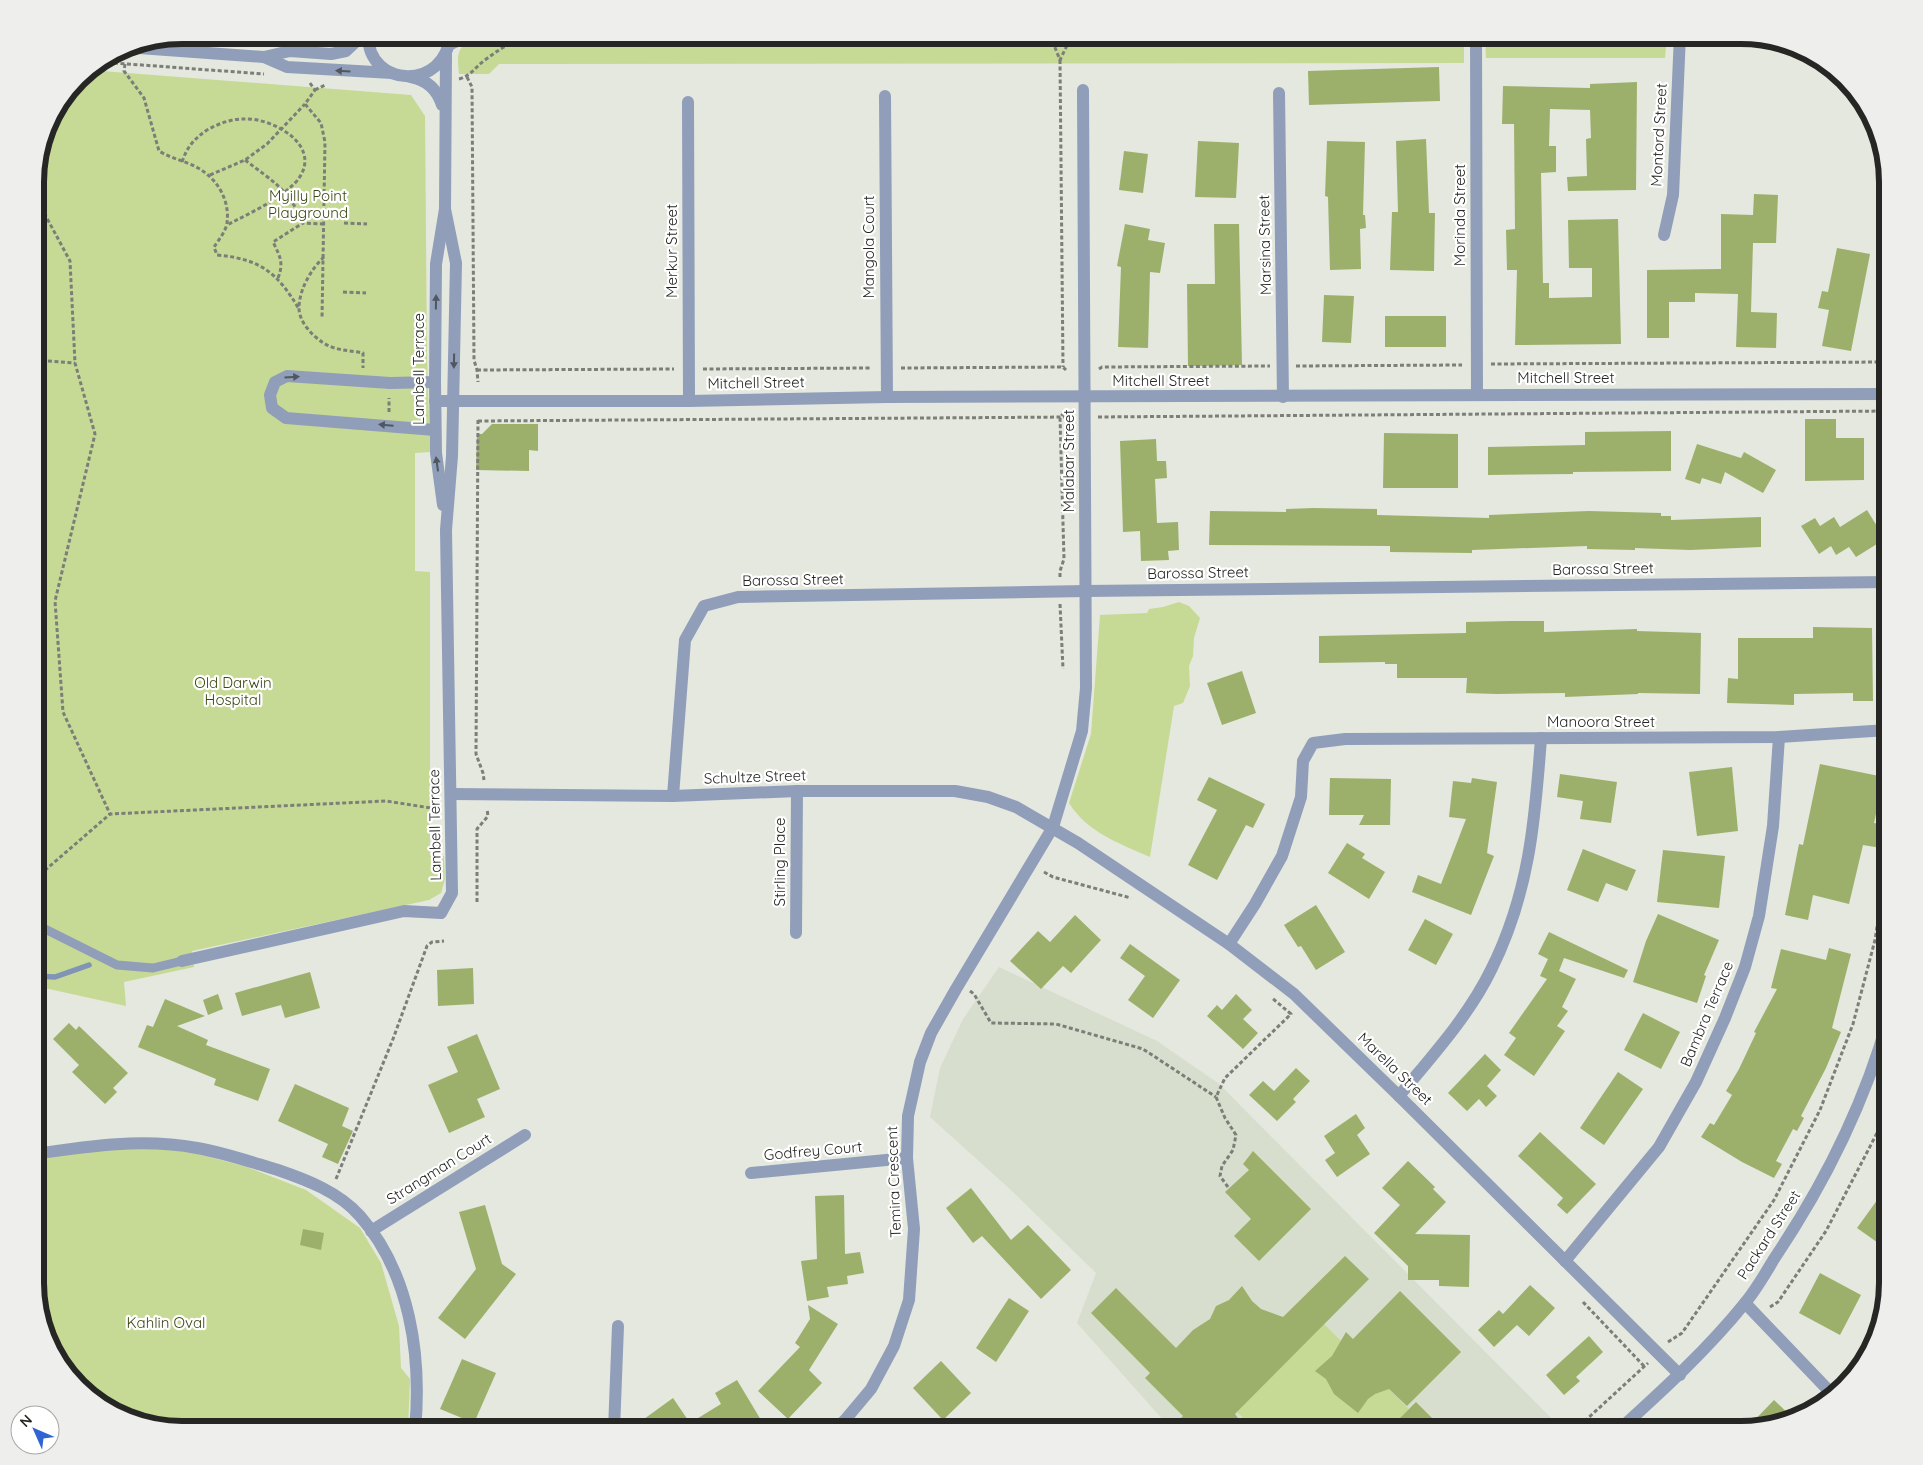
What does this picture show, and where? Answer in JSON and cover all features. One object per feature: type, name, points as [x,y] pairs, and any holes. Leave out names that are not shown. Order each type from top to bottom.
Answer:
[{"type":"street","points":[[148,48],[264,57],[290,51],[339,54],[355,44]]},
{"type":"street","points":[[369,44],[374,58],[392,73]]},
{"type":"street","name":"Morinda Street","points":[[1476,44],[1477,395]]},
{"type":"street","name":"Montord Street","points":[[1664,235],[1673,194],[1680,44]]},
{"type":"street","points":[[411,77],[422,75],[431,70],[448,45]]},
{"type":"street","name":"Lambell Terrace","points":[[446,530],[436,453],[434,382],[436,264],[445,209],[444,120],[448,45]]},
{"type":"street","name":"Lambell Terrace","points":[[264,57],[287,67],[392,73],[426,82],[439,95],[444,120]]},
{"type":"street","name":"Malabar Street","points":[[1053,827],[1082,731],[1086,688],[1083,90]]},
{"type":"street","name":"Marsina Street","points":[[1280,93],[1282,397]]},
{"type":"street","name":"Mangola Court","points":[[884,96],[887,398]]},
{"type":"street","name":"Merkur Street","points":[[688,102],[689,401]]},
{"type":"street","name":"Lambell Terrace","points":[[182,961],[404,911],[441,913],[452,893],[446,530],[452,456],[456,263],[445,209]]},
{"type":"street","points":[[434,382],[390,383],[287,376],[275,382],[270,395],[272,408],[286,418],[435,430]]},
{"type":"street","name":"Mitchell Street","points":[[435,401],[1879,394]]},
{"type":"street","name":"Barossa Street","points":[[673,796],[685,640],[704,606],[738,597],[1879,582]]},
{"type":"street","name":"Manoora Street","points":[[1229,944],[1255,904],[1282,856],[1301,798],[1304,761],[1313,742],[1346,739],[1779,738],[1879,731]]},
{"type":"street","points":[[1399,1096],[1460,1021],[1490,972],[1512,923],[1527,869],[1537,803],[1541,738]]},
{"type":"street","name":"Bambra Terrace","points":[[1565,1261],[1659,1147],[1696,1082],[1725,1018],[1745,968],[1759,916],[1773,826],[1779,738]]},
{"type":"street","name":"Schultze Street","points":[[451,794],[673,796],[797,791],[955,790],[988,797],[1016,807],[1053,827]]},
{"type":"street","name":"Stirling Place","points":[[796,933],[797,791]]},
{"type":"street","name":"Temira Crescent","points":[[844,1421],[870,1389],[894,1346],[909,1300],[914,1229],[907,1158],[908,1116],[920,1062],[931,1033],[959,982],[1053,827]]},
{"type":"street","name":"Marella Street","points":[[1053,827],[1229,944],[1294,994],[1680,1376]]},
{"type":"street","name":"Packard Street","points":[[1629,1421],[1680,1376],[1745,1303],[1803,1216],[1828,1170],[1850,1124],[1879,1046]]},
{"type":"street","name":"Strangman Court","points":[[371,1231],[525,1135]]},
{"type":"street","points":[[44,1153],[87,1146],[136,1143],[196,1148],[234,1156],[298,1177],[331,1192],[359,1215],[387,1255],[398,1278],[406,1306],[416,1363],[418,1398],[416,1421]]},
{"type":"street","name":"Godfrey Court","points":[[751,1173],[907,1158]]},
{"type":"street","points":[[1745,1303],[1828,1390]]},
{"type":"street","points":[[614,1421],[618,1326]]},
{"type":"lane","points":[[44,928],[117,965],[152,968],[182,961]]},
{"type":"path","points":[[478,382],[478,370],[474,360],[472,87],[467,77],[482,62],[508,44]]},
{"type":"path","points":[[894,368],[1065,368],[1060,60],[1054,44]]},
{"type":"path","points":[[1060,60],[1068,44]]},
{"type":"path","points":[[112,63],[269,75]]},
{"type":"path","points":[[125,64],[124,70],[144,98],[159,151],[197,167],[210,175],[225,197],[227,225]]},
{"type":"path","points":[[210,175],[245,160],[282,130],[305,104],[314,90],[306,78]]},
{"type":"path","points":[[305,104],[321,123],[325,142],[322,319]]},
{"type":"path","points":[[182,162],[186,150],[195,138],[219,123],[243,118],[268,122],[296,139],[303,150],[304,165],[296,181],[286,191],[227,225],[214,247],[217,255],[251,260],[278,278],[299,309],[304,323],[312,334],[323,343],[336,349],[363,352],[363,370],[367,374]]},
{"type":"path","points":[[245,160],[286,191],[297,206],[304,222]]},
{"type":"path","points":[[44,213],[70,261],[76,363],[95,434],[54,601],[63,712],[110,814]]},
{"type":"path","points":[[278,278],[282,268],[281,258],[273,242],[304,222],[323,224]]},
{"type":"path","points":[[344,223],[367,224]]},
{"type":"path","points":[[299,309],[303,288],[315,265],[324,257]]},
{"type":"path","points":[[343,292],[366,293]]},
{"type":"path","points":[[44,361],[76,363]]},
{"type":"path","points":[[696,369],[874,368]]},
{"type":"path","points":[[478,370],[676,369]]},
{"type":"path","points":[[388,425],[390,383]]},
{"type":"path","points":[[1090,417],[1879,411]]},
{"type":"path","points":[[1060,578],[1064,559],[1060,417],[1064,413]]},
{"type":"path","points":[[484,788],[483,773],[476,754],[478,419],[1080,417]]},
{"type":"path","points":[[1060,601],[1063,668]]},
{"type":"path","points":[[44,870],[110,814],[386,801],[431,808]]},
{"type":"path","points":[[477,902],[477,829],[488,816],[485,802]]},
{"type":"path","points":[[1031,864],[1053,877],[1132,898]]},
{"type":"path","points":[[1666,1344],[1682,1333],[1774,1200],[1820,1110],[1853,1024],[1875,940],[1879,914]]},
{"type":"path","points":[[336,1179],[393,1039],[427,946],[432,942],[444,941]]},
{"type":"path","points":[[959,982],[974,994],[991,1022],[1056,1024],[1142,1049],[1216,1097],[1225,1118],[1236,1134],[1233,1150],[1222,1166],[1220,1176],[1228,1187]]},
{"type":"path","points":[[1216,1097],[1225,1078],[1291,1014],[1270,997]]},
{"type":"path","points":[[1759,1317],[1778,1302],[1826,1231],[1879,1127]]},
{"type":"path","points":[[1585,1421],[1649,1361]]},
{"type":"shaded area","points":[[999,967],[1157,1041],[1218,1083],[1554,1421],[1164,1421],[1077,1323],[1096,1273],[1012,1191],[930,1117],[940,1068],[963,1019]]},
{"type":"green space","points":[[1464,44],[1464,63],[499,64],[489,74],[459,74],[458,58],[464,45]]},
{"type":"green space","points":[[1485,44],[1666,44],[1665,58],[1486,58]]},
{"type":"green space","name":"Old Darwin Hospital","points":[[100,71],[411,95],[425,116],[427,358],[430,452],[415,453],[415,571],[430,572],[430,855],[444,856],[445,879],[441,893],[429,900],[192,951],[194,967],[124,982],[126,1006],[44,989],[44,172],[48,146],[54,129],[67,105],[84,84]]},
{"type":"green space","points":[[1179,602],[1189,606],[1200,618],[1194,638],[1193,656],[1189,666],[1190,686],[1183,703],[1174,706],[1150,857],[1116,842],[1095,830],[1085,822],[1069,803],[1091,734],[1100,615],[1147,613],[1149,609]]},
{"type":"green space","name":"Kahlin Oval","points":[[140,1147],[187,1151],[247,1167],[306,1190],[360,1228],[381,1263],[399,1326],[401,1368],[410,1379],[408,1421],[164,1420],[137,1414],[98,1393],[72,1367],[58,1344],[48,1319],[44,1293],[44,1159],[75,1153]]},
{"type":"green space","points":[[1324,1324],[1409,1409],[1397,1421],[1246,1421],[1237,1412]]},
{"type":"building","points":[[1439,67],[1440,101],[1309,105],[1308,71]]},
{"type":"building","points":[[1637,82],[1636,190],[1568,191],[1567,177],[1587,176],[1586,139],[1591,138],[1590,110],[1550,109],[1549,146],[1556,146],[1556,172],[1541,173],[1543,283],[1549,283],[1549,298],[1592,297],[1592,268],[1569,268],[1568,220],[1618,219],[1621,344],[1515,345],[1517,270],[1507,270],[1506,230],[1515,229],[1514,124],[1502,124],[1503,86],[1590,88],[1590,84]]},
{"type":"building","points":[[1426,139],[1429,213],[1435,213],[1434,271],[1390,270],[1392,212],[1398,212],[1396,141]]},
{"type":"building","points":[[1198,141],[1239,143],[1236,198],[1195,197]]},
{"type":"building","points":[[1327,141],[1365,142],[1363,215],[1365,215],[1366,228],[1360,229],[1361,269],[1330,270],[1328,197],[1325,196]]},
{"type":"building","points":[[1124,151],[1148,154],[1143,193],[1119,190]]},
{"type":"building","points":[[1754,194],[1778,195],[1776,243],[1753,243],[1751,312],[1777,313],[1776,348],[1736,347],[1738,294],[1695,293],[1695,302],[1669,302],[1669,338],[1647,338],[1647,270],[1721,269],[1721,214],[1753,215]]},
{"type":"building","points":[[1125,224],[1150,229],[1148,240],[1165,243],[1160,273],[1150,272],[1148,348],[1118,347],[1121,267],[1117,266]]},
{"type":"building","points":[[1214,224],[1239,224],[1242,365],[1188,366],[1187,284],[1215,284]]},
{"type":"building","points":[[1837,248],[1870,254],[1851,351],[1822,346],[1829,310],[1818,308],[1822,291],[1828,292]]},
{"type":"building","points":[[1324,295],[1354,296],[1351,343],[1322,342]]},
{"type":"building","points":[[1385,316],[1446,316],[1446,347],[1385,347]]},
{"type":"building","points":[[1805,419],[1836,419],[1836,438],[1864,438],[1864,480],[1805,481]]},
{"type":"building","points":[[492,424],[538,424],[538,451],[529,450],[529,471],[476,470],[477,434],[482,434]]},
{"type":"building","points":[[1671,431],[1671,471],[1488,475],[1488,447],[1585,445],[1585,432]]},
{"type":"building","points":[[1384,433],[1458,434],[1458,488],[1383,488]]},
{"type":"building","points":[[1156,439],[1157,461],[1166,461],[1167,478],[1155,479],[1157,523],[1178,522],[1179,550],[1168,551],[1169,560],[1141,561],[1140,531],[1123,532],[1120,441]]},
{"type":"building","points":[[1697,444],[1741,458],[1744,452],[1776,470],[1763,493],[1725,472],[1721,484],[1702,478],[1700,484],[1685,479]]},
{"type":"building","points":[[1286,509],[1377,509],[1377,515],[1489,518],[1489,515],[1589,511],[1661,513],[1661,516],[1671,516],[1671,520],[1761,517],[1761,547],[1690,550],[1635,548],[1635,550],[1587,549],[1587,546],[1472,550],[1472,553],[1390,552],[1390,546],[1209,545],[1210,511],[1286,512]]},
{"type":"building","points":[[1867,510],[1879,529],[1879,543],[1856,557],[1849,547],[1836,555],[1831,546],[1819,554],[1801,526],[1815,518],[1820,526],[1834,517],[1840,527]]},
{"type":"building","points":[[1544,621],[1544,632],[1637,629],[1637,631],[1701,633],[1700,694],[1638,693],[1565,697],[1565,693],[1466,693],[1467,678],[1397,678],[1397,664],[1385,664],[1385,662],[1319,663],[1319,636],[1466,633],[1466,622]]},
{"type":"building","points":[[1813,627],[1872,628],[1873,701],[1853,701],[1853,693],[1794,694],[1794,705],[1727,703],[1728,678],[1738,679],[1738,638],[1813,638]]},
{"type":"building","points":[[1242,671],[1256,713],[1222,725],[1207,683]]},
{"type":"building","points":[[1820,764],[1879,776],[1879,800],[1874,823],[1879,824],[1879,848],[1863,845],[1849,904],[1813,895],[1808,920],[1785,915],[1799,844],[1803,845]]},
{"type":"building","points":[[1732,767],[1738,831],[1697,836],[1689,772]]},
{"type":"building","points":[[1560,774],[1617,782],[1611,823],[1580,819],[1583,801],[1557,797]]},
{"type":"building","points":[[1209,777],[1265,804],[1253,828],[1246,825],[1217,880],[1188,865],[1217,810],[1197,800]]},
{"type":"building","points":[[1330,778],[1391,779],[1390,825],[1359,825],[1364,815],[1329,815]]},
{"type":"building","points":[[1472,778],[1497,782],[1487,853],[1494,856],[1471,915],[1412,892],[1418,875],[1441,884],[1466,819],[1449,817],[1453,781],[1471,783]]},
{"type":"building","points":[[1347,843],[1365,854],[1362,858],[1385,872],[1369,899],[1328,873]]},
{"type":"building","points":[[1583,849],[1636,870],[1627,891],[1606,883],[1598,902],[1567,890]]},
{"type":"building","points":[[1663,850],[1725,856],[1719,908],[1657,902]]},
{"type":"building","points":[[1316,905],[1345,952],[1316,970],[1301,946],[1298,947],[1284,925]]},
{"type":"building","points":[[1658,914],[1719,940],[1704,975],[1706,976],[1697,1003],[1633,982],[1646,941]]},
{"type":"building","points":[[1075,915],[1101,940],[1071,973],[1063,966],[1041,989],[1010,961],[1038,931],[1050,942]]},
{"type":"building","points":[[1425,919],[1453,934],[1436,965],[1408,950]]},
{"type":"building","points":[[1549,932],[1628,970],[1624,978],[1564,958],[1559,971],[1576,979],[1562,1007],[1568,1011],[1557,1026],[1565,1031],[1534,1076],[1504,1055],[1516,1038],[1509,1033],[1547,979],[1540,976],[1548,959],[1538,954]]},
{"type":"building","points":[[1130,944],[1180,980],[1153,1018],[1128,1000],[1145,976],[1120,958]]},
{"type":"building","points":[[1829,948],[1851,954],[1832,1028],[1841,1032],[1826,1068],[1801,1116],[1804,1118],[1797,1131],[1793,1129],[1776,1161],[1782,1164],[1774,1178],[1742,1162],[1701,1137],[1710,1123],[1714,1125],[1732,1095],[1726,1091],[1739,1069],[1756,1033],[1754,1032],[1777,989],[1771,988],[1781,949],[1826,960]]},
{"type":"building","points":[[473,968],[474,1004],[438,1006],[437,970]]},
{"type":"building","points":[[310,972],[320,1008],[285,1018],[281,1005],[242,1016],[235,993]]},
{"type":"building","points":[[218,994],[223,1009],[208,1015],[203,1000]]},
{"type":"building","points":[[1236,994],[1252,1010],[1243,1019],[1258,1033],[1243,1049],[1207,1016],[1217,1005],[1222,1010]]},
{"type":"building","points":[[165,999],[205,1016],[177,1026],[208,1040],[206,1045],[270,1069],[258,1101],[214,1085],[216,1079],[138,1047],[147,1025],[153,1027]]},
{"type":"building","points":[[1643,1013],[1680,1032],[1661,1069],[1624,1050]]},
{"type":"building","points":[[69,1023],[76,1030],[79,1026],[128,1073],[113,1088],[117,1092],[105,1104],[72,1072],[79,1065],[53,1039]]},
{"type":"building","points":[[477,1034],[500,1089],[477,1099],[485,1117],[449,1133],[428,1085],[458,1072],[447,1047]]},
{"type":"building","points":[[1485,1054],[1501,1070],[1487,1086],[1497,1096],[1486,1107],[1479,1099],[1467,1111],[1448,1093]]},
{"type":"building","points":[[1296,1068],[1310,1081],[1293,1099],[1296,1102],[1277,1121],[1249,1095],[1263,1081],[1274,1091]]},
{"type":"building","points":[[1618,1072],[1643,1089],[1604,1145],[1580,1128]]},
{"type":"building","points":[[295,1084],[349,1108],[342,1126],[353,1131],[338,1164],[322,1157],[328,1144],[278,1121]]},
{"type":"building","points":[[1356,1114],[1365,1128],[1357,1135],[1370,1154],[1337,1177],[1325,1160],[1335,1153],[1324,1136]]},
{"type":"building","points":[[1540,1132],[1596,1184],[1567,1214],[1557,1205],[1563,1198],[1518,1156]]},
{"type":"building","points":[[1253,1151],[1311,1209],[1259,1261],[1234,1236],[1251,1219],[1225,1192],[1249,1170],[1243,1164]]},
{"type":"building","points":[[1408,1161],[1435,1187],[1433,1189],[1446,1202],[1415,1234],[1470,1235],[1469,1287],[1439,1286],[1439,1280],[1408,1280],[1408,1266],[1374,1233],[1400,1205],[1382,1188]]},
{"type":"building","points":[[971,1188],[1011,1240],[1028,1225],[1071,1270],[1041,1299],[982,1236],[973,1243],[946,1208]]},
{"type":"building","points":[[844,1195],[845,1254],[860,1252],[864,1273],[847,1276],[848,1284],[827,1287],[829,1297],[807,1301],[801,1261],[817,1259],[815,1196]]},
{"type":"building","points":[[1879,1197],[1879,1244],[1857,1228]]},
{"type":"building","points":[[485,1205],[502,1264],[516,1274],[465,1339],[438,1318],[476,1269],[459,1212]]},
{"type":"building","points":[[303,1229],[324,1233],[321,1250],[300,1245]]},
{"type":"building","points":[[1345,1256],[1369,1279],[1235,1414],[1238,1418],[1235,1421],[1178,1421],[1183,1416],[1145,1378],[1150,1373],[1091,1313],[1116,1288],[1176,1348],[1193,1330],[1210,1319],[1216,1306],[1229,1300],[1242,1286],[1252,1301],[1261,1309],[1283,1317]]},
{"type":"building","points":[[1820,1273],[1861,1295],[1840,1335],[1799,1313]]},
{"type":"building","points":[[1530,1285],[1555,1308],[1529,1336],[1517,1325],[1494,1347],[1478,1330],[1499,1310],[1503,1314]]},
{"type":"building","points":[[1400,1291],[1461,1352],[1407,1406],[1389,1389],[1375,1394],[1368,1399],[1358,1413],[1334,1394],[1326,1379],[1315,1371],[1332,1356],[1346,1332],[1353,1339]]},
{"type":"building","points":[[1009,1298],[1029,1311],[996,1362],[976,1348]]},
{"type":"building","points":[[808,1305],[838,1324],[809,1370],[822,1383],[788,1419],[758,1391],[800,1347],[795,1343],[810,1319]]},
{"type":"building","points":[[1589,1336],[1603,1352],[1576,1377],[1580,1381],[1564,1395],[1546,1375]]},
{"type":"building","points":[[462,1359],[496,1373],[475,1421],[469,1421],[440,1409]]},
{"type":"building","points":[[941,1361],[971,1393],[943,1420],[913,1388]]},
{"type":"building","points":[[737,1380],[762,1421],[693,1421],[721,1404],[715,1393]]},
{"type":"building","points":[[673,1398],[689,1421],[645,1421],[644,1419]]},
{"type":"building","points":[[1774,1400],[1788,1413],[1777,1417],[1754,1420]]},
{"type":"building","points":[[1416,1402],[1435,1421],[1397,1421]]},
{"type":"waterway","points":[[44,976],[55,977],[89,965]]},
{"type":"park label","name":"Myilly Point Playground","points":[[308,204]]}]
